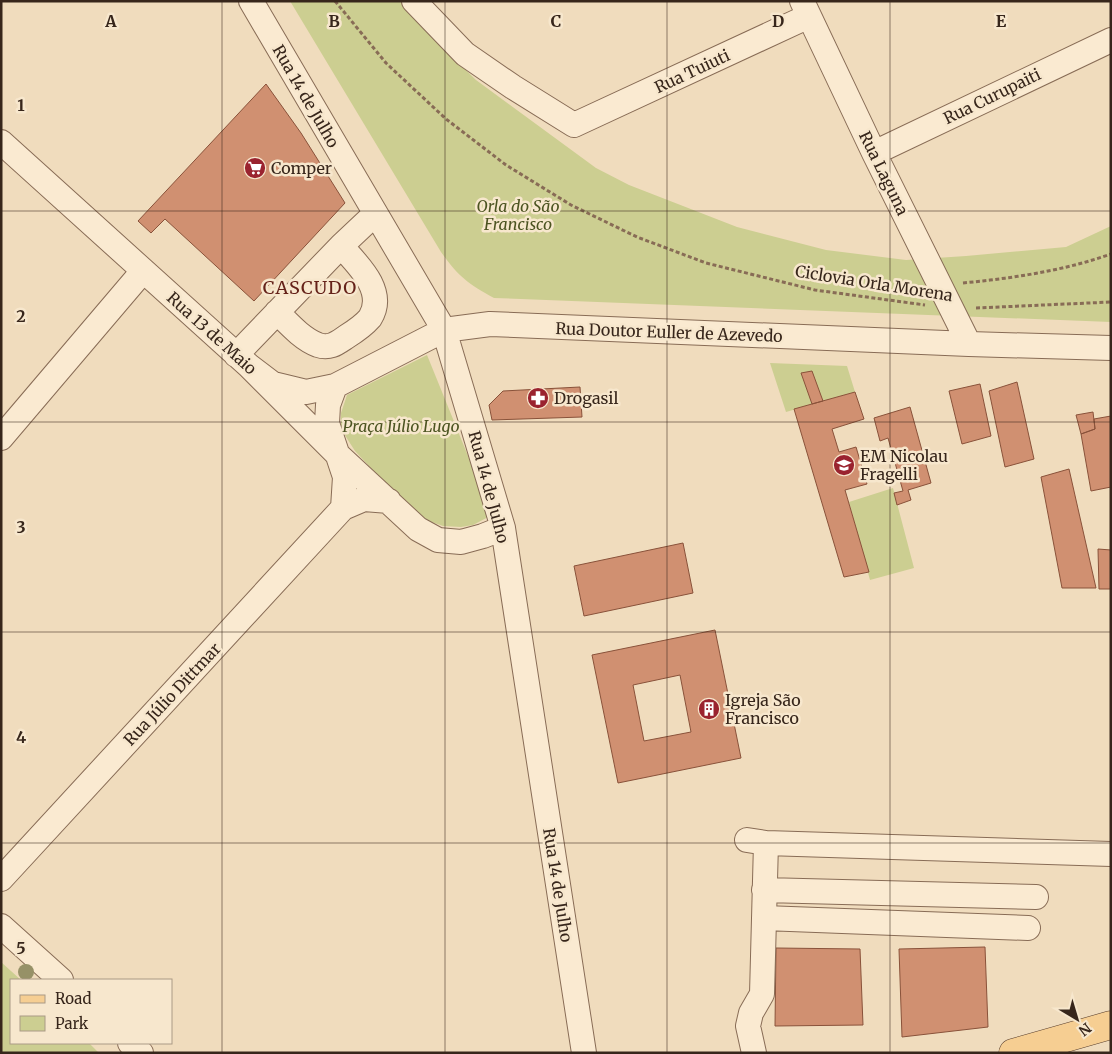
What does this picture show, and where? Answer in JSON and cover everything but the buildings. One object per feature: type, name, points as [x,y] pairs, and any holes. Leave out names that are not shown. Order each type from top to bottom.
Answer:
[{"type":"main road","points":[[1013,1053],[1111,1025]]},
{"type":"street","name":"Rua 14 de Julho","points":[[251,1],[444,330],[503,528],[584,1053]]},
{"type":"street","name":"Rua Tuiuti","points":[[414,1],[465,54],[513,87],[574,124],[805,9]]},
{"type":"street","name":"Rua Laguna","points":[[805,9],[969,344]]},
{"type":"street","name":"Rua Curupaiti","points":[[874,153],[1111,40]]},
{"type":"street","name":"Rua 13 de Maio","points":[[1,142],[242,360],[336,453],[418,529],[438,540],[460,542],[503,528]]},
{"type":"street","points":[[242,360],[277,312],[375,214]]},
{"type":"street","points":[[277,312],[303,337],[320,346],[334,346],[370,318],[375,303],[372,286],[365,272],[341,246]]},
{"type":"street","points":[[1,438],[144,272]]},
{"type":"street","name":"Rua Doutor Euller de Azevedo","points":[[242,360],[273,384],[306,392],[335,386],[444,330],[490,324],[1111,348]]},
{"type":"street","points":[[335,386],[328,405],[327,423],[345,477],[343,508]]},
{"type":"street","name":"Rua Júlio Dittmar","points":[[1,879],[343,508],[364,499],[388,501]]},
{"type":"street","points":[[754,1053],[748,1026],[751,1013],[762,994],[764,918],[764,890],[756,841],[1111,854]]},
{"type":"street","points":[[764,890],[1036,897]]},
{"type":"street","points":[[764,918],[1028,928]]},
{"type":"street","points":[[1,926],[60,979]]},
{"type":"street","points":[[131,1044],[141,1053]]},
{"type":"path","name":"Ciclovia Orla Morena","points":[[335,1],[386,63],[446,119],[506,165],[570,205],[637,237],[706,263],[815,290],[952,309],[1111,302]]},
{"type":"path","points":[[940,285],[1016,277],[1089,262],[1111,254]]},
{"type":"green space","name":"Orla do São Francisco","points":[[290,1],[400,1],[421,26],[476,80],[596,168],[629,185],[737,227],[826,250],[906,260],[1066,247],[1111,226],[1111,322],[494,298],[464,279],[441,252]]},
{"type":"green space","name":"Praça Júlio Lugo","points":[[427,355],[492,515],[473,525],[461,527],[443,526],[426,520],[400,499],[355,451],[341,429],[341,413],[347,395]]},
{"type":"green space","points":[[770,363],[847,366],[855,392],[786,412]]},
{"type":"green space","points":[[893,488],[914,568],[870,580],[849,502]]},
{"type":"green space","points":[[1,962],[20,979],[10,979],[10,1044],[90,1044],[99,1053],[1,1053]]},
{"type":"place","name":"Comper","points":[[255,168]]},
{"type":"place","name":"Drogasil","points":[[538,398]]},
{"type":"place","name":"EM Nicolau Fragelli","points":[[844,465]]},
{"type":"place","name":"Igreja São Francisco","points":[[709,709]]},
{"type":"district","name":"CASCUDO","points":[[310,288]]}]
